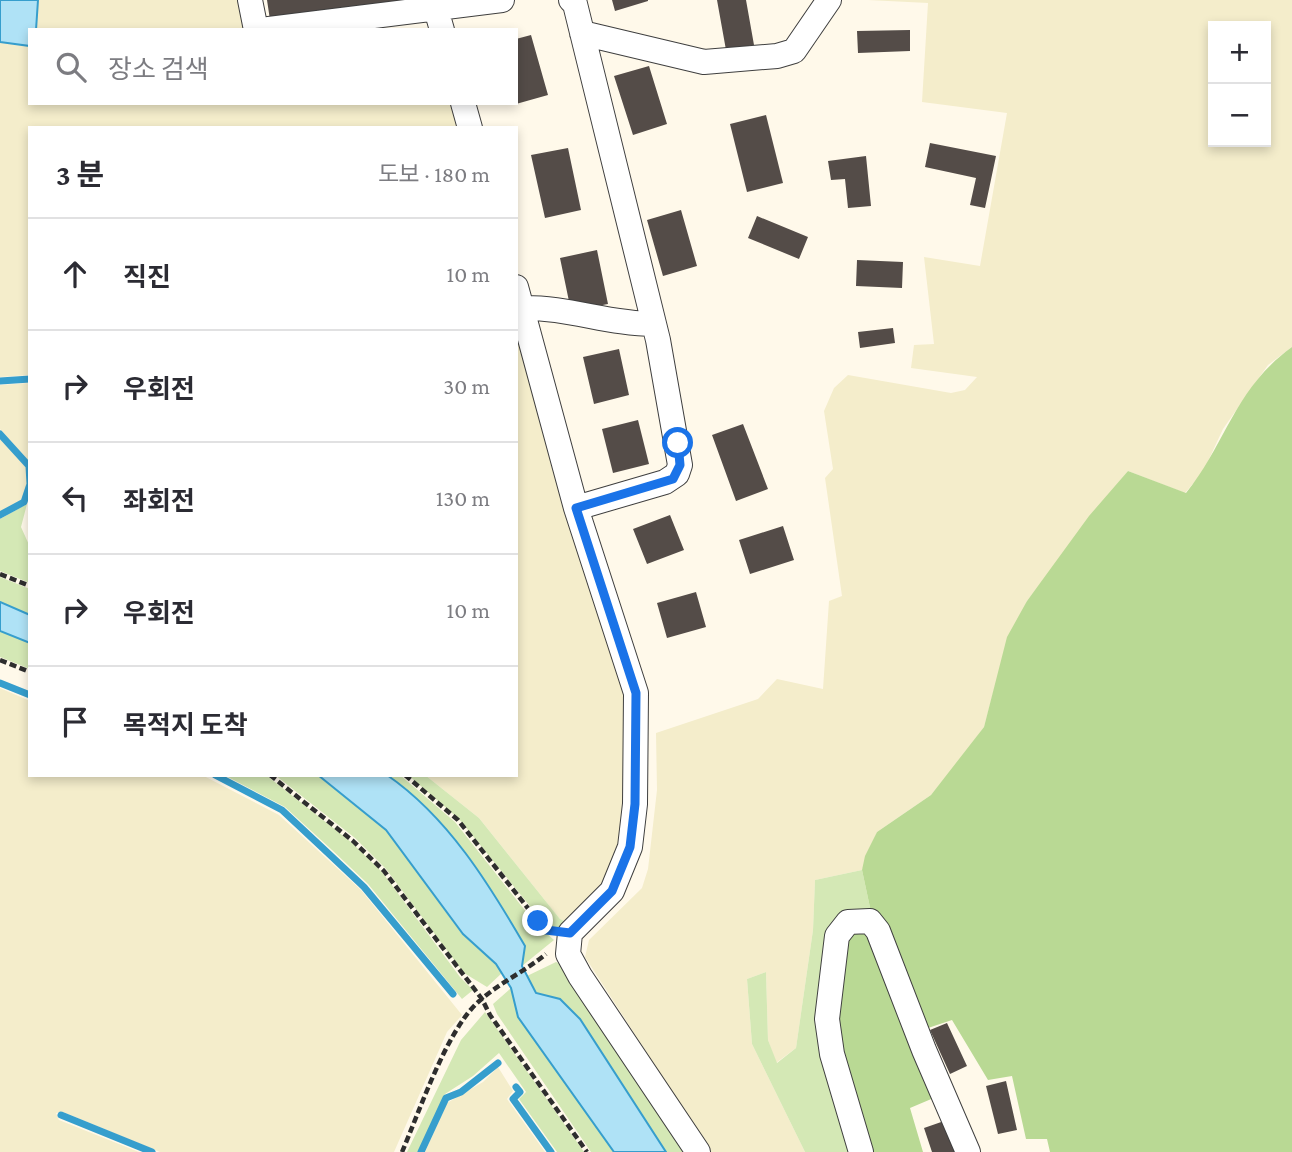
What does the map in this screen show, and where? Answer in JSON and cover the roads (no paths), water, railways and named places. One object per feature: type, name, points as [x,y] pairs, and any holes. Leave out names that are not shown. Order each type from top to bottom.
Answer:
[{"type":"street","points":[[250,0],[258,28]]},
{"type":"street","points":[[292,28],[439,19],[502,0]]},
{"type":"street","points":[[571,0],[582,33],[654,324],[680,465],[677,474],[665,482],[576,508]]},
{"type":"street","points":[[582,33],[704,62],[777,56],[794,51],[829,0]]},
{"type":"street","points":[[464,105],[469,126]]},
{"type":"street","points":[[519,297],[540,307],[625,324],[654,324]]},
{"type":"street","points":[[519,297],[576,508],[636,693],[635,804],[630,847],[612,891],[570,933],[568,954],[573,967],[698,1152]]},
{"type":"street","points":[[861,1152],[832,1054],[827,1019],[836,936],[848,922],[859,919],[870,921],[878,931],[919,1038],[968,1152]]},
{"type":"water","points":[[0,0],[38,0],[36,28],[28,28],[28,46],[0,42]]},
{"type":"water","points":[[0,602],[28,614],[28,642],[0,631]]},
{"type":"water","points":[[320,777],[390,777],[409,792],[448,831],[482,876],[525,946],[522,966],[536,993],[560,999],[580,1019],[666,1152],[614,1152],[518,1017],[511,988],[496,964],[463,934],[386,830]]},
{"type":"waterway","points":[[0,381],[28,379]]},
{"type":"waterway","points":[[0,434],[28,465]]},
{"type":"waterway","points":[[0,515],[24,502],[28,490]]},
{"type":"waterway","points":[[0,683],[28,694]]},
{"type":"waterway","points":[[219,777],[282,810],[364,887],[453,994]]},
{"type":"waterway","points":[[421,1152],[446,1098],[461,1092],[498,1063]]},
{"type":"waterway","points":[[516,1087],[520,1092],[513,1099],[551,1152]]},
{"type":"waterway","points":[[61,1115],[152,1152]]}]
